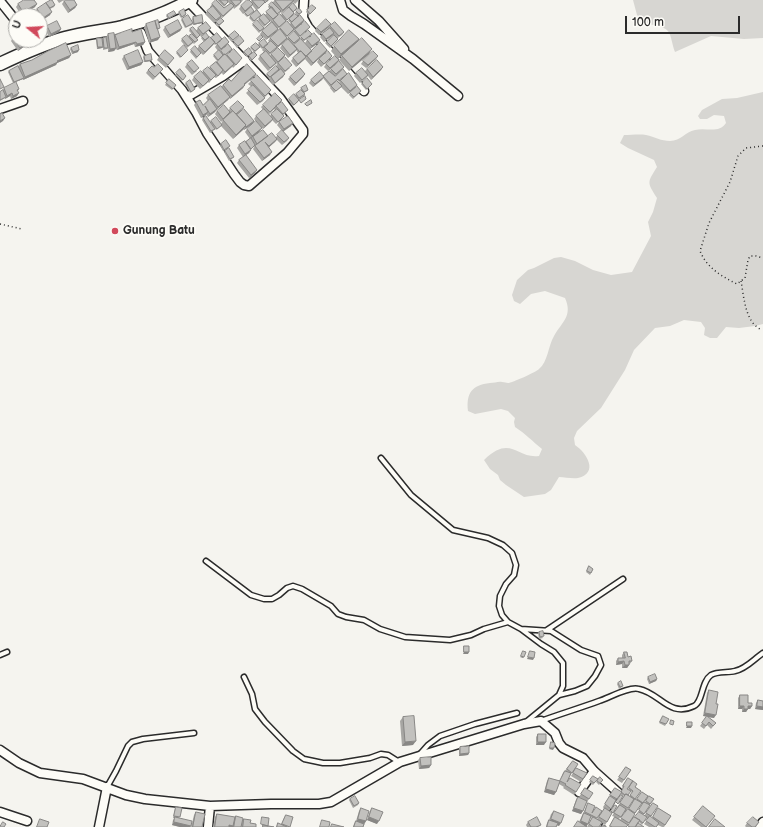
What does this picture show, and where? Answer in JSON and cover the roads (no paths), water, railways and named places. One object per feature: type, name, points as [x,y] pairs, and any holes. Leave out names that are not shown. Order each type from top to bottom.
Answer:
[{"type":"main road","points":[[0,64],[34,44],[122,27],[189,1]]},
{"type":"street","points":[[304,0],[303,18],[308,27],[364,91]]},
{"type":"street","points":[[340,0],[343,10],[412,59],[458,96]]},
{"type":"street","points":[[355,0],[379,21],[412,59]]},
{"type":"street","points":[[0,1],[8,11]]},
{"type":"street","points":[[137,22],[148,52],[173,78],[187,97],[207,134],[240,182],[249,186],[288,153],[303,134],[303,130],[280,98],[189,1]]},
{"type":"street","points":[[187,97],[224,76],[245,60]]},
{"type":"street","points":[[0,109],[23,101]]},
{"type":"street","points":[[0,750],[19,763],[40,773],[83,779],[144,800],[210,806],[319,804],[331,802],[400,762],[541,720],[555,733],[563,748],[583,758],[594,771],[623,797],[606,827]]},
{"type":"street","points":[[579,792],[594,771]]},
{"type":"street","points":[[99,827],[107,787]]},
{"type":"street","points":[[208,827],[210,806]]},
{"type":"street","points":[[0,812],[27,821]]},
{"type":"street","points":[[759,827],[763,822]]},
{"type":"lane","points":[[381,458],[411,495],[453,530],[488,538],[503,545],[512,553],[516,565],[514,575],[506,584],[500,596],[499,606],[502,615],[508,622],[521,629],[554,652],[563,663],[563,686],[559,694],[524,724]]},
{"type":"lane","points":[[206,561],[251,595],[264,599],[272,599],[287,588],[293,586],[302,589],[331,606],[338,614],[364,620],[380,629],[405,637],[450,640],[472,635],[484,629],[508,622]]},
{"type":"lane","points":[[547,630],[623,579]]},
{"type":"lane","points":[[521,629],[547,630],[558,635],[581,650],[598,656],[601,665],[587,686],[575,691],[559,694]]},
{"type":"lane","points":[[0,655],[7,652]]},
{"type":"lane","points":[[541,720],[598,702],[631,689],[639,688],[654,695],[667,706],[674,709],[695,706],[699,701],[705,682],[712,675],[740,670],[762,653]]},
{"type":"lane","points":[[244,677],[252,694],[255,709],[265,722],[293,751],[304,759],[323,763],[340,763],[370,758],[381,754],[388,754],[400,762]]},
{"type":"lane","points":[[418,757],[428,745],[440,736],[475,724],[517,713]]},
{"type":"lane","points":[[107,787],[128,746],[132,742],[143,739],[194,733]]},
{"type":"place","name":"Gunung Batu","points":[[115,231]]}]
